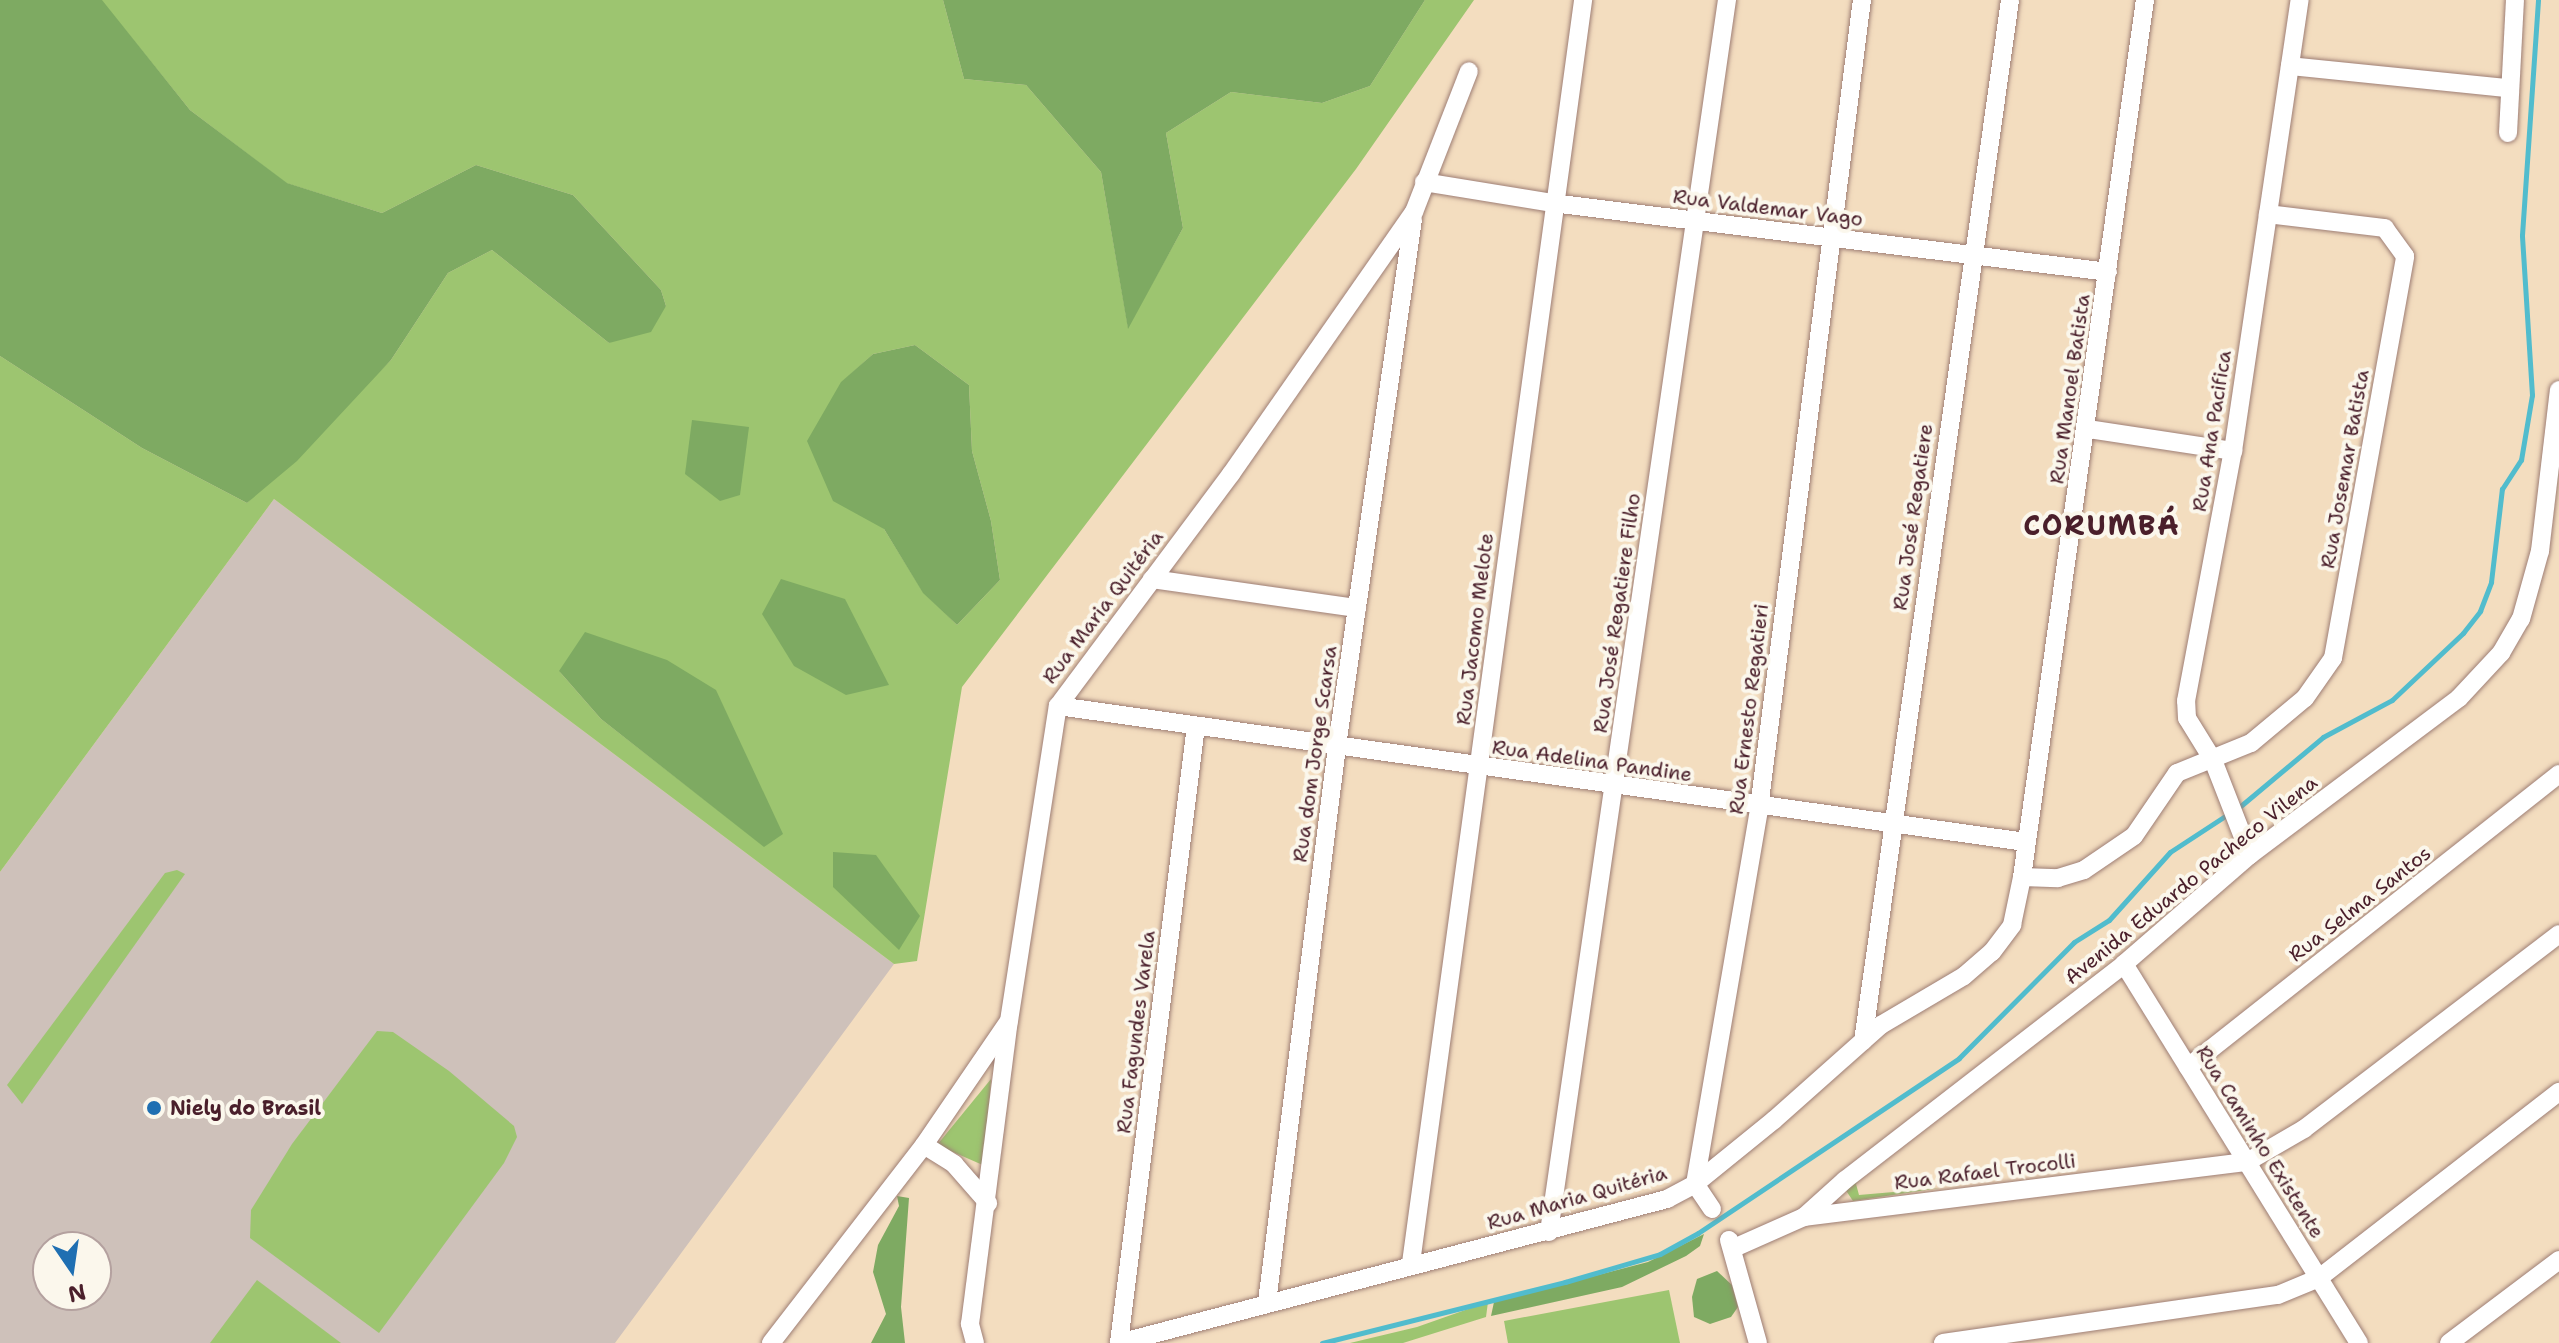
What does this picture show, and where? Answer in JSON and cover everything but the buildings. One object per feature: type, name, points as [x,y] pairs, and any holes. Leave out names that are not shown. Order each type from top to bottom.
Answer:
[{"type":"street","name":"Rua Jacomo Melote","points":[[1411,1263],[1552,203],[1583,0]]},
{"type":"street","name":"Rua José Regatiere Filho","points":[[1549,1232],[1727,0]]},
{"type":"street","name":"Rua Ernesto Regatieri","points":[[1695,1184],[1759,808],[1862,0]]},
{"type":"street","name":"Rua José Regatiere","points":[[1863,1041],[2010,0]]},
{"type":"street","name":"Rua Manoel Batista","points":[[2012,925],[2022,877],[2088,429],[2145,0]]},
{"type":"street","name":"Rua Ana Pacifica","points":[[2250,855],[2213,760],[2194,733],[2186,701],[2233,451],[2300,0]]},
{"type":"street","points":[[2508,133],[2507,88],[2515,0]]},
{"type":"street","points":[[2290,66],[2507,88]]},
{"type":"street","name":"Rua Maria Quitéria","points":[[975,1343],[970,1324],[988,1203],[1009,1021],[1058,706],[1414,212],[1469,71]]},
{"type":"street","name":"Rua Valdemar Vago","points":[[1424,182],[1552,203],[2108,272]]},
{"type":"street","name":"Rua dom Jorge Scarsa","points":[[1267,1302],[1337,746],[1414,212]]},
{"type":"street","name":"Rua Josemar Batista","points":[[2022,877],[2049,879],[2084,870],[2134,836],[2169,782],[2190,767],[2251,743],[2305,698],[2333,658],[2405,256],[2385,228],[2268,214]]},
{"type":"street","name":"Avenida Eduardo Pacheco Vilena","points":[[1804,1217],[1845,1180],[2124,964],[2250,855],[2459,698],[2501,653],[2521,619],[2550,552],[2559,390]]},
{"type":"street","points":[[2088,429],[2233,451]]},
{"type":"street","points":[[1152,579],[1357,608]]},
{"type":"street","name":"Rua Adelina Pandine","points":[[1058,706],[1759,808],[2026,842]]},
{"type":"street","name":"Rua Fagundes Varela","points":[[1119,1343],[1196,726]]},
{"type":"street","name":"Rua Selma Santos","points":[[2188,1067],[2559,774]]},
{"type":"street","name":"Rua Maria Quitéria","points":[[1119,1343],[1411,1263],[1549,1232],[1667,1199],[1695,1184],[1863,1041],[1964,976],[2012,925]]},
{"type":"street","points":[[2247,1162],[2304,1129],[2559,934]]},
{"type":"street","name":"Rua Caminho Existente","points":[[2124,964],[2359,1343]]},
{"type":"street","points":[[771,1343],[924,1145],[1009,1021]]},
{"type":"street","points":[[1943,1343],[2278,1295],[2319,1278],[2559,1092]]},
{"type":"street","points":[[924,1145],[954,1164],[988,1203]]},
{"type":"street","name":"Rua Rafael Trocolli","points":[[1758,1343],[1731,1244],[1804,1217],[2247,1162]]},
{"type":"street","points":[[1695,1184],[1712,1209]]},
{"type":"street","points":[[2449,1343],[2559,1260]]},
{"type":"shaded area","points":[[274,499],[894,964],[615,1343],[0,1343],[0,872]]},
{"type":"green space","points":[[0,0],[102,0],[190,110],[287,183],[382,213],[476,165],[573,195],[661,290],[666,306],[651,332],[609,343],[492,250],[448,273],[391,360],[297,461],[247,503],[142,448],[0,356]]},
{"type":"green space","points":[[101,0],[943,0],[964,79],[1026,85],[1101,172],[1128,327],[1183,228],[1166,133],[1231,92],[1322,103],[1370,86],[1425,0],[1474,0],[1356,169],[962,687],[917,961],[894,964],[274,499],[0,872],[0,356],[142,448],[247,503],[391,360],[448,273],[492,250],[609,343],[666,306],[661,290],[573,195],[476,165],[382,213],[286,183],[190,110]],"holes":[[[915,345],[969,385],[972,451],[991,521],[1000,580],[957,625],[923,592],[884,529],[841,383],[873,354]],[[559,671],[764,846],[601,719]]]},
{"type":"green space","points":[[943,0],[1425,0],[1370,86],[1322,103],[1231,92],[1166,133],[1183,228],[1128,329],[1101,172],[1026,85],[964,79]]},
{"type":"green space","points":[[915,345],[969,385],[972,451],[991,521],[1000,580],[957,625],[923,593],[884,529],[833,501],[807,441],[841,382],[873,354]]},
{"type":"green space","points":[[692,420],[749,427],[740,495],[720,501],[685,474]]},
{"type":"green space","points":[[781,579],[845,599],[889,685],[846,695],[794,666],[762,614]]},
{"type":"green space","points":[[585,632],[667,660],[716,690],[783,834],[764,847],[601,719],[559,671]]},
{"type":"green space","points":[[833,852],[876,855],[920,916],[899,950],[833,887]]},
{"type":"green space","points":[[177,870],[185,874],[22,1104],[7,1085],[165,873]]},
{"type":"green space","points":[[377,1031],[393,1032],[449,1071],[514,1126],[517,1137],[504,1163],[379,1333],[250,1238],[251,1210],[292,1144]]},
{"type":"green space","points":[[991,1079],[985,1166],[937,1145]]},
{"type":"green space","points":[[1862,1176],[1856,1184],[1859,1195],[1940,1188],[1853,1201],[1845,1189]]},
{"type":"green space","points":[[897,1196],[909,1198],[901,1307],[905,1343],[871,1343],[886,1314],[873,1272],[878,1245],[899,1206]]},
{"type":"green space","points":[[1704,1234],[1700,1246],[1686,1256],[1622,1287],[1491,1316],[1494,1302],[1648,1262]]},
{"type":"green space","points":[[1717,1271],[1732,1285],[1738,1307],[1731,1317],[1710,1324],[1694,1317],[1692,1297],[1697,1279]]},
{"type":"green space","points":[[257,1280],[341,1343],[210,1343]]},
{"type":"green space","points":[[1669,1290],[1680,1343],[1508,1343],[1504,1321]]},
{"type":"green space","points":[[1488,1302],[1486,1317],[1403,1343],[1350,1343],[1417,1327]]},
{"type":"waterway","points":[[2237,809],[2323,737],[2392,700],[2463,633],[2480,611],[2491,582],[2502,489],[2521,460],[2532,395],[2522,235],[2538,0]]},
{"type":"waterway","points":[[1322,1343],[1565,1282],[1660,1254],[1698,1233],[1959,1058],[2074,942],[2109,920],[2170,852],[2228,814]]},
{"type":"place","name":"Niely do Brasil","points":[[154,1108]]},
{"type":"district","name":"CORUMBÁ","points":[[2102,525]]}]
